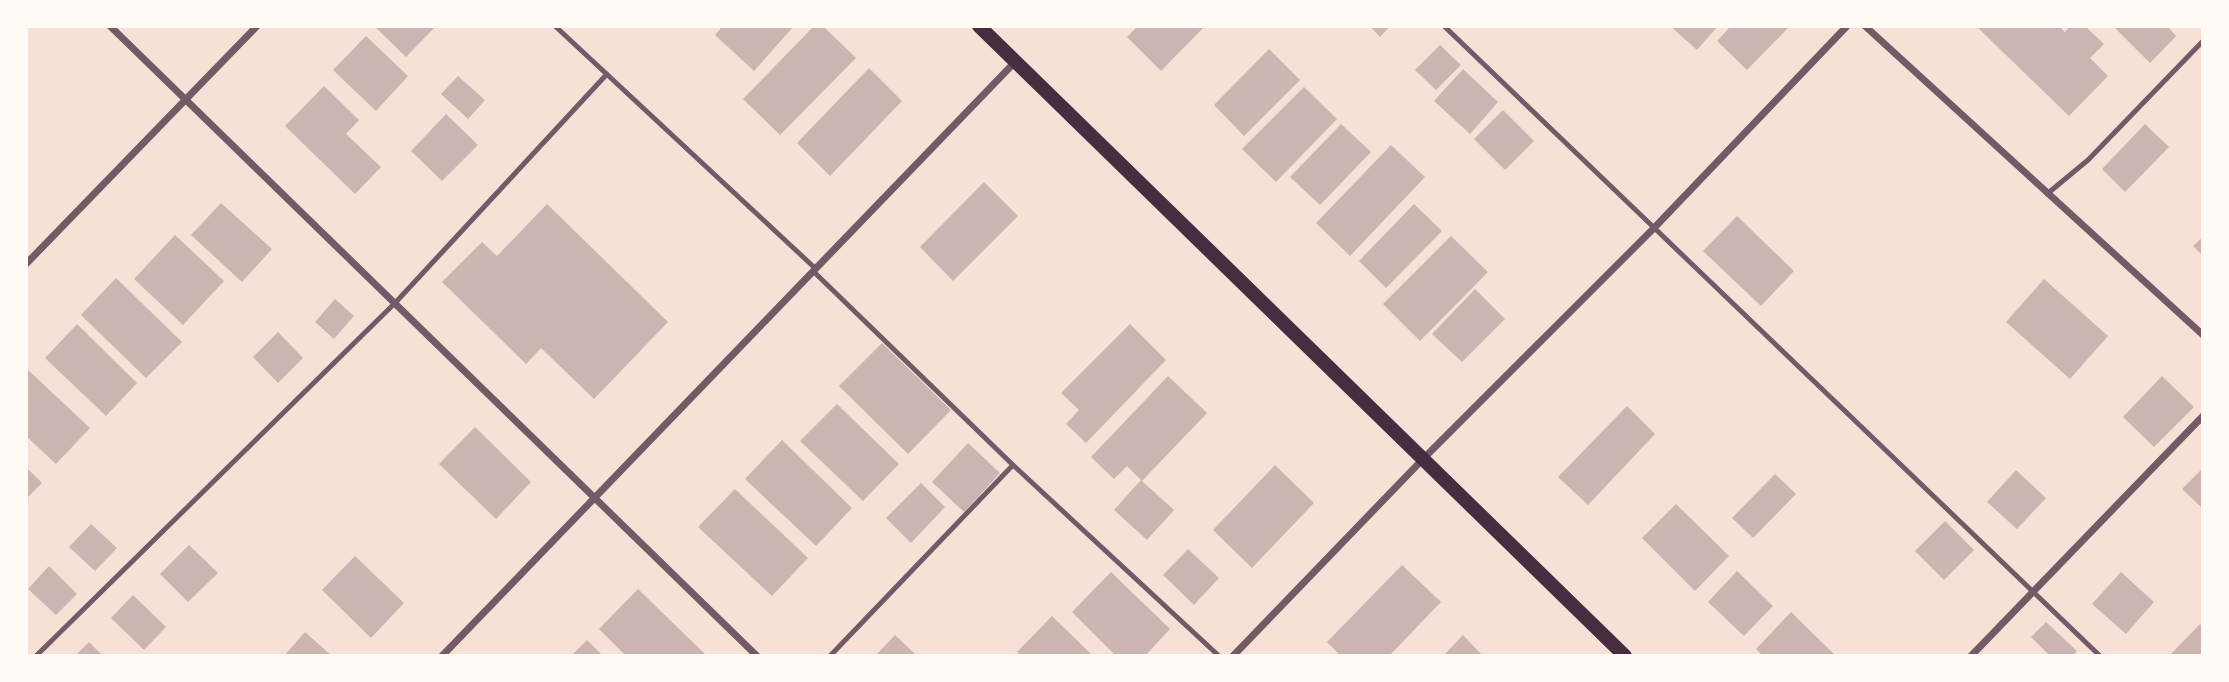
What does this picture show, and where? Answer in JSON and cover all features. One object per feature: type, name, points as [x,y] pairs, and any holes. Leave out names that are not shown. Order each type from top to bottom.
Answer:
[{"type":"main road","points":[[979,26],[1625,656]]},
{"type":"street","points":[[110,26],[757,656]]},
{"type":"street","points":[[26,264],[257,26]]},
{"type":"street","points":[[1233,656],[1423,459],[1655,227],[1847,26]]},
{"type":"street","points":[[1865,26],[2203,335]]},
{"type":"street","points":[[442,656],[1016,62]]},
{"type":"street","points":[[1971,656],[2203,416]]},
{"type":"lane","points":[[555,26],[814,270],[1013,465],[1219,656]]},
{"type":"lane","points":[[1444,26],[2100,656]]},
{"type":"lane","points":[[2047,194],[2088,160],[2203,41]]},
{"type":"lane","points":[[36,656],[396,302],[607,74]]},
{"type":"lane","points":[[830,656],[1013,465]]},
{"type":"building","points":[[374,26],[436,26],[406,57]]},
{"type":"building","points":[[723,26],[794,26],[754,71],[715,35]]},
{"type":"building","points":[[814,26],[823,26],[856,58],[780,135],[743,99]]},
{"type":"building","points":[[1138,26],[1205,26],[1161,71],[1127,37]]},
{"type":"building","points":[[1370,26],[1390,26],[1380,37]]},
{"type":"building","points":[[1670,26],[1718,26],[1697,50]]},
{"type":"building","points":[[1731,26],[1790,26],[1747,70],[1717,41]]},
{"type":"building","points":[[1976,26],[2059,26],[2065,32],[2070,26],[2085,26],[2104,44],[2090,58],[2108,76],[2069,116]]},
{"type":"building","points":[[2113,26],[2167,26],[2176,36],[2150,63]]},
{"type":"building","points":[[366,36],[408,76],[376,111],[333,70]]},
{"type":"building","points":[[1440,45],[1461,65],[1436,90],[1415,70]]},
{"type":"building","points":[[1269,49],[1300,80],[1244,136],[1214,105]]},
{"type":"building","points":[[869,68],[902,101],[830,176],[797,143]]},
{"type":"building","points":[[1463,69],[1498,102],[1470,134],[1434,101]]},
{"type":"building","points":[[458,76],[485,100],[468,119],[441,94]]},
{"type":"building","points":[[324,86],[359,120],[346,134],[381,167],[355,194],[285,126]]},
{"type":"building","points":[[1304,87],[1337,119],[1276,182],[1242,149]]},
{"type":"building","points":[[1503,110],[1534,141],[1505,170],[1474,139]]},
{"type":"building","points":[[446,114],[478,145],[442,181],[411,151]]},
{"type":"building","points":[[1341,124],[1371,152],[1320,205],[1290,177]]},
{"type":"building","points":[[2145,124],[2169,147],[2125,192],[2102,169]]},
{"type":"building","points":[[1391,145],[1425,177],[1350,256],[1316,223]]},
{"type":"building","points":[[984,182],[1018,216],[953,281],[920,247]]},
{"type":"building","points":[[221,203],[272,249],[242,282],[191,235]]},
{"type":"building","points":[[547,204],[668,322],[594,399],[541,348],[526,364],[442,282],[482,242],[497,256]]},
{"type":"building","points":[[1414,204],[1442,231],[1386,288],[1359,261]]},
{"type":"building","points":[[1737,216],[1794,271],[1761,306],[1703,251]]},
{"type":"building","points":[[175,235],[224,281],[183,325],[134,279]]},
{"type":"building","points":[[1451,236],[1488,272],[1420,341],[1383,304]]},
{"type":"building","points":[[2203,237],[2203,256],[2193,246]]},
{"type":"building","points":[[116,278],[182,342],[146,378],[81,315]]},
{"type":"building","points":[[2044,279],[2108,336],[2070,379],[2006,322]]},
{"type":"building","points":[[1475,289],[1505,319],[1462,362],[1432,334]]},
{"type":"building","points":[[335,299],[354,316],[334,339],[315,322]]},
{"type":"building","points":[[77,324],[137,383],[106,416],[45,358]]},
{"type":"building","points":[[1130,324],[1166,360],[1086,443],[1066,424],[1079,410],[1061,393]]},
{"type":"building","points":[[278,332],[303,358],[278,383],[253,357]]},
{"type":"building","points":[[882,343],[951,410],[908,454],[839,386]]},
{"type":"building","points":[[27,369],[90,428],[56,464],[26,436]]},
{"type":"building","points":[[1168,376],[1207,413],[1142,481],[1174,510],[1147,540],[1114,510],[1141,480],[1127,466],[1114,479],[1091,457]]},
{"type":"building","points":[[2162,376],[2194,407],[2154,447],[2123,417]]},
{"type":"building","points":[[837,404],[899,464],[863,501],[800,441]]},
{"type":"building","points":[[1627,406],[1655,434],[1588,505],[1558,477]]},
{"type":"building","points":[[475,427],[531,482],[496,519],[439,464]]},
{"type":"building","points":[[782,440],[852,508],[816,546],[745,479]]},
{"type":"building","points":[[968,443],[1000,473],[964,512],[932,482]]},
{"type":"building","points":[[1275,465],[1314,503],[1252,568],[1213,530]]},
{"type":"building","points":[[26,467],[42,483],[26,499]]},
{"type":"building","points":[[2203,468],[2203,509],[2182,489]]},
{"type":"building","points":[[2016,470],[2046,498],[2017,529],[1987,502]]},
{"type":"building","points":[[1775,474],[1796,494],[1753,538],[1732,518]]},
{"type":"building","points":[[921,483],[945,507],[911,543],[886,518]]},
{"type":"building","points":[[735,489],[808,558],[772,596],[698,527]]},
{"type":"building","points":[[1676,504],[1729,556],[1695,591],[1642,538]]},
{"type":"building","points":[[1945,521],[1974,550],[1944,580],[1915,551]]},
{"type":"building","points":[[91,524],[117,548],[95,571],[69,547]]},
{"type":"building","points":[[189,545],[218,573],[188,602],[160,574]]},
{"type":"building","points":[[1188,549],[1219,578],[1194,605],[1163,575]]},
{"type":"building","points":[[355,556],[404,603],[371,638],[322,590]]},
{"type":"building","points":[[1402,565],[1441,602],[1389,656],[1341,656],[1327,642]]},
{"type":"building","points":[[49,566],[77,594],[56,615],[28,589]]},
{"type":"building","points":[[1737,571],[1773,606],[1744,636],[1708,602]]},
{"type":"building","points":[[1111,572],[1170,629],[1145,656],[1116,656],[1072,612]]},
{"type":"building","points":[[2121,572],[2154,602],[2126,634],[2092,604]]},
{"type":"building","points":[[638,589],[707,656],[626,656],[599,629]]},
{"type":"building","points":[[133,595],[166,627],[144,650],[111,618]]},
{"type":"building","points":[[1791,612],[1836,656],[1763,656],[1756,649]]},
{"type":"building","points":[[1052,616],[1093,656],[1021,656],[1017,652]]},
{"type":"building","points":[[2046,622],[2077,651],[2072,656],[2050,656],[2031,637]]},
{"type":"building","points":[[2200,624],[2203,627],[2203,656],[2169,656]]},
{"type":"building","points":[[305,632],[332,656],[284,656]]},
{"type":"building","points":[[895,635],[917,656],[875,656]]},
{"type":"building","points":[[1463,635],[1483,656],[1443,656]]},
{"type":"building","points":[[587,640],[603,656],[571,656]]},
{"type":"building","points":[[89,642],[103,656],[75,656]]}]
